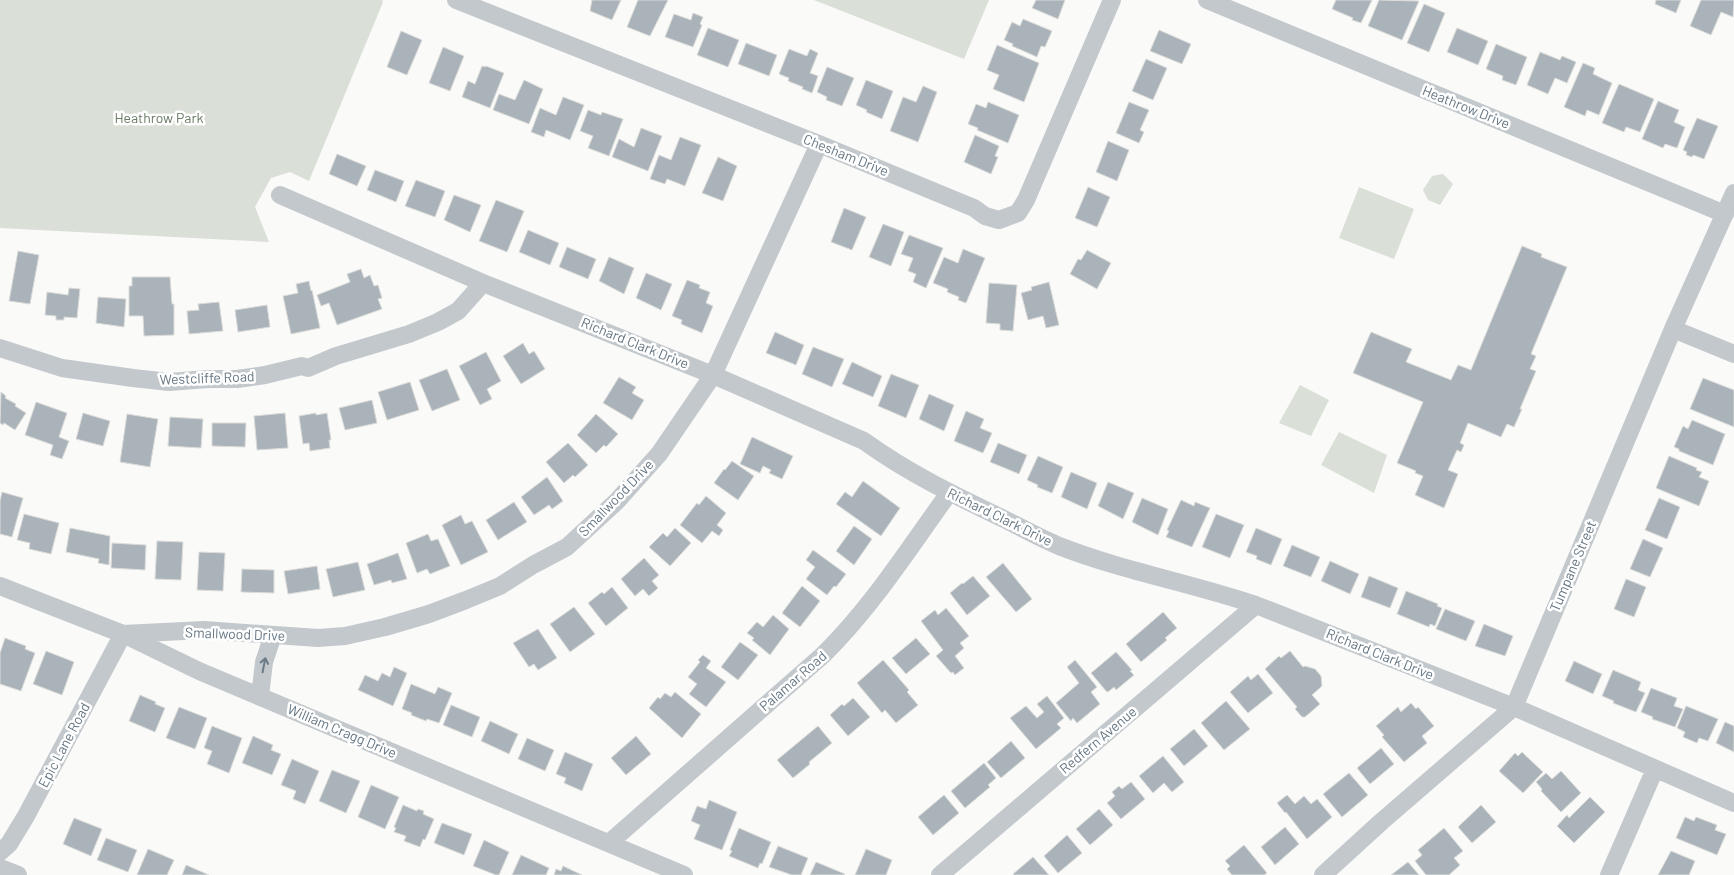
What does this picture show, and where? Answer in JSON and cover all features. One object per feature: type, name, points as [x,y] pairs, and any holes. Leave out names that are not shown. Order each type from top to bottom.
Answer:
[{"type":"street","name":"Chesham Drive","points":[[456,0],[820,144],[974,208],[985,216],[999,220],[1018,214],[1026,200],[1112,0]]},
{"type":"street","name":"Heathrow Drive","points":[[1207,0],[1725,214]]},
{"type":"street","name":"Smallwood Drive","points":[[123,634],[204,630],[318,638],[345,636],[429,614],[500,586],[533,565],[567,547],[618,501],[659,454],[713,375],[820,144]]},
{"type":"street","name":"Tumpane Street","points":[[1323,875],[1514,707],[1673,330],[1734,193]]},
{"type":"street","name":"Richard Clark Drive","points":[[280,195],[483,283],[713,375],[864,441],[887,457],[949,493],[1059,546],[1163,579],[1214,591],[1256,605],[1514,707],[1734,803]]},
{"type":"street","name":"Westcliffe Road","points":[[0,348],[62,368],[132,378],[170,382],[237,379],[266,375],[302,366],[308,368],[336,356],[409,334],[458,311],[483,283]]},
{"type":"street","points":[[1673,330],[1734,354]]},
{"type":"street","name":"Palamar Road","points":[[608,843],[847,632],[879,591],[949,493]]},
{"type":"street","name":"William Cragg Drive","points":[[0,586],[123,634],[199,671],[684,875]]},
{"type":"street","name":"Redfern Avenue","points":[[940,875],[1256,605]]},
{"type":"street","name":"Epic Lane Road","points":[[0,852],[9,844],[26,816],[123,634]]},
{"type":"street","points":[[260,696],[264,662],[273,635]]},
{"type":"street","points":[[1608,875],[1655,769]]},
{"type":"street","points":[[0,868],[18,875]]},
{"type":"green space","name":"Heathrow Park","points":[[0,0],[382,0],[383,2],[309,181],[290,172],[271,178],[255,207],[269,242],[0,228]]},
{"type":"green space","points":[[814,0],[989,0],[964,59]]},
{"type":"green space","points":[[1443,174],[1453,184],[1440,205],[1428,200],[1423,190],[1432,176]]},
{"type":"green space","points":[[1359,187],[1414,209],[1394,259],[1339,238]]},
{"type":"green space","points":[[1300,385],[1329,400],[1311,436],[1279,423]]},
{"type":"green space","points":[[1339,432],[1387,455],[1374,493],[1321,465]]},
{"type":"building","points":[[592,0],[621,0],[612,20],[590,11]]},
{"type":"building","points":[[638,0],[668,0],[650,36],[627,27]]},
{"type":"building","points":[[1036,0],[1065,0],[1058,19],[1032,8]]},
{"type":"building","points":[[1336,0],[1372,0],[1361,23],[1332,9]]},
{"type":"building","points":[[1379,0],[1419,1],[1402,40],[1368,26]]},
{"type":"building","points":[[1656,0],[1681,0],[1676,13],[1655,4]]},
{"type":"building","points":[[1701,0],[1734,0],[1733,17],[1721,12],[1711,35],[1690,26]]},
{"type":"building","points":[[1424,4],[1445,13],[1429,52],[1407,43]]},
{"type":"building","points":[[693,13],[703,17],[700,24],[702,25],[693,47],[665,37],[674,14],[691,20]]},
{"type":"building","points":[[1023,19],[1052,31],[1045,47],[1041,46],[1037,57],[1012,46],[1013,44],[1004,40],[1012,22],[1020,26]]},
{"type":"building","points":[[708,28],[739,40],[728,67],[697,55]]},
{"type":"building","points":[[1457,28],[1488,41],[1478,65],[1447,52]]},
{"type":"building","points":[[1159,30],[1191,44],[1182,64],[1150,51]]},
{"type":"building","points":[[401,31],[422,40],[407,75],[387,67]]},
{"type":"building","points":[[746,43],[777,55],[769,76],[738,64]]},
{"type":"building","points":[[1496,44],[1527,57],[1516,85],[1502,80],[1503,76],[1486,69]]},
{"type":"building","points":[[997,45],[1039,63],[1024,102],[993,89],[999,75],[987,70]]},
{"type":"building","points":[[443,47],[464,56],[450,91],[429,83]]},
{"type":"building","points":[[789,49],[807,56],[810,49],[818,53],[810,73],[818,76],[812,93],[788,81],[789,78],[779,74]]},
{"type":"building","points":[[1540,52],[1560,60],[1562,56],[1576,62],[1567,83],[1555,78],[1548,94],[1527,85]]},
{"type":"building","points":[[1146,59],[1167,68],[1153,100],[1132,91]]},
{"type":"building","points":[[1583,63],[1595,68],[1593,74],[1612,83],[1599,115],[1587,110],[1585,116],[1564,107]]},
{"type":"building","points":[[482,66],[504,73],[490,108],[462,97],[468,81],[475,84]]},
{"type":"building","points":[[827,67],[854,78],[842,106],[826,100],[827,97],[817,92]]},
{"type":"building","points":[[524,80],[543,89],[529,124],[493,110],[499,94],[515,100]]},
{"type":"building","points":[[866,80],[893,91],[882,119],[856,105]]},
{"type":"building","points":[[1619,84],[1654,99],[1640,132],[1626,127],[1624,132],[1602,123]]},
{"type":"building","points":[[923,86],[937,92],[918,142],[890,131],[903,97],[916,102]]},
{"type":"building","points":[[563,97],[584,105],[570,140],[546,130],[544,137],[531,132],[540,108],[556,115]]},
{"type":"building","points":[[1658,101],[1679,110],[1674,122],[1685,127],[1677,148],[1665,144],[1663,148],[1642,139]]},
{"type":"building","points":[[988,102],[1019,115],[1008,143],[977,130],[978,128],[968,124],[976,104],[986,108]]},
{"type":"building","points":[[1129,102],[1149,110],[1140,130],[1144,132],[1139,143],[1116,133]]},
{"type":"building","points":[[588,110],[601,115],[602,112],[623,119],[609,156],[588,148],[593,136],[580,131]]},
{"type":"building","points":[[1697,118],[1718,126],[1704,159],[1693,155],[1692,157],[1686,155],[1687,152],[1683,150]]},
{"type":"building","points":[[641,128],[662,136],[648,171],[612,157],[619,139],[634,147]]},
{"type":"building","points":[[975,135],[999,146],[995,156],[998,157],[991,174],[964,162]]},
{"type":"building","points":[[680,137],[701,145],[685,186],[667,179],[665,184],[650,179],[659,155],[671,160]]},
{"type":"building","points":[[1108,141],[1129,150],[1117,181],[1096,172]]},
{"type":"building","points":[[337,154],[366,166],[357,186],[329,174]]},
{"type":"building","points":[[718,157],[737,166],[723,201],[702,193]]},
{"type":"building","points":[[375,170],[404,181],[396,202],[367,190]]},
{"type":"building","points":[[416,180],[445,191],[435,217],[405,206]]},
{"type":"building","points":[[1088,187],[1110,197],[1097,227],[1075,218]]},
{"type":"building","points":[[454,195],[481,205],[470,232],[444,220]]},
{"type":"building","points":[[496,200],[524,211],[507,252],[479,241]]},
{"type":"building","points":[[844,208],[866,217],[852,250],[831,242]]},
{"type":"building","points":[[883,224],[904,232],[891,266],[869,257]]},
{"type":"building","points":[[528,230],[559,243],[550,265],[519,252]]},
{"type":"building","points":[[909,235],[943,248],[926,288],[913,282],[916,274],[908,271],[913,258],[901,254]]},
{"type":"building","points":[[1522,246],[1542,254],[1541,257],[1567,267],[1531,354],[1536,356],[1530,369],[1536,371],[1514,427],[1507,424],[1501,437],[1468,423],[1460,443],[1464,445],[1461,452],[1457,450],[1448,470],[1458,474],[1444,508],[1415,495],[1423,476],[1397,463],[1423,402],[1353,373],[1371,332],[1412,349],[1406,362],[1451,380],[1458,365],[1471,370]]},
{"type":"building","points":[[567,247],[596,259],[588,279],[559,267]]},
{"type":"building","points":[[963,249],[985,258],[966,303],[958,300],[959,297],[947,292],[948,289],[933,283],[944,257],[958,263]]},
{"type":"building","points":[[1087,250],[1111,263],[1097,289],[1070,274],[1078,259],[1081,260]]},
{"type":"building","points":[[18,251],[39,255],[30,304],[9,301]]},
{"type":"building","points":[[609,257],[634,268],[624,294],[599,281]]},
{"type":"building","points":[[361,269],[364,278],[370,275],[374,286],[378,285],[382,298],[378,299],[382,309],[337,325],[329,303],[321,306],[317,295],[350,282],[347,274]]},
{"type":"building","points":[[646,273],[672,284],[661,310],[636,298]]},
{"type":"building","points":[[132,277],[170,277],[172,304],[174,304],[174,335],[144,336],[143,316],[129,316],[129,286],[132,286]]},
{"type":"building","points":[[687,280],[700,285],[699,288],[710,292],[706,303],[713,306],[702,333],[681,324],[682,320],[672,316]]},
{"type":"building","points":[[309,281],[320,328],[291,334],[283,296],[298,293],[296,284]]},
{"type":"building","points":[[1049,282],[1059,325],[1046,328],[1043,316],[1028,320],[1021,293],[1032,290],[1031,287]]},
{"type":"building","points":[[989,283],[1017,285],[1013,331],[1000,330],[1000,324],[986,323]]},
{"type":"building","points":[[69,288],[80,289],[77,318],[64,317],[64,320],[56,320],[56,316],[45,315],[47,292],[68,295]]},
{"type":"building","points":[[98,297],[126,299],[124,327],[96,323]]},
{"type":"building","points":[[219,302],[223,331],[189,334],[187,311],[199,310],[198,304]]},
{"type":"building","points":[[267,305],[270,327],[238,332],[235,310]]},
{"type":"building","points":[[775,332],[804,345],[796,365],[766,353]]},
{"type":"building","points":[[523,343],[529,354],[534,351],[545,369],[521,384],[503,356]]},
{"type":"building","points":[[813,347],[844,359],[832,387],[802,374]]},
{"type":"building","points":[[486,352],[501,381],[487,389],[492,399],[480,405],[459,366]]},
{"type":"building","points":[[852,362],[882,376],[873,397],[842,384]]},
{"type":"building","points":[[447,369],[460,400],[432,411],[419,380]]},
{"type":"building","points":[[891,374],[919,385],[906,418],[878,406]]},
{"type":"building","points":[[619,377],[636,387],[632,393],[644,400],[632,420],[603,403]]},
{"type":"building","points":[[1703,378],[1734,390],[1734,427],[1690,409]]},
{"type":"building","points":[[410,382],[419,410],[387,420],[378,392]]},
{"type":"building","points":[[1,392],[6,396],[5,398],[16,404],[15,406],[26,413],[15,430],[4,423],[3,425],[0,423]]},
{"type":"building","points":[[929,394],[954,405],[944,431],[919,419]]},
{"type":"building","points":[[372,400],[377,423],[345,430],[339,408]]},
{"type":"building","points":[[36,402],[67,413],[59,437],[69,441],[62,459],[50,455],[53,445],[25,435]]},
{"type":"building","points":[[966,411],[984,419],[980,428],[992,433],[983,453],[954,441]]},
{"type":"building","points":[[83,413],[110,421],[103,446],[76,439]]},
{"type":"building","points":[[285,413],[288,448],[257,450],[254,416]]},
{"type":"building","points":[[316,413],[316,415],[327,413],[331,440],[329,440],[330,448],[310,451],[309,443],[303,444],[299,416]]},
{"type":"building","points":[[127,414],[158,419],[150,467],[120,462]]},
{"type":"building","points":[[596,414],[618,434],[606,447],[604,445],[596,453],[577,435]]},
{"type":"building","points":[[170,417],[203,419],[201,448],[168,446]]},
{"type":"building","points":[[1692,420],[1725,434],[1713,465],[1679,451],[1679,449],[1674,447],[1683,426],[1688,429]]},
{"type":"building","points":[[212,423],[246,423],[245,447],[212,446]]},
{"type":"building","points":[[752,437],[793,456],[782,479],[769,473],[771,470],[763,466],[760,473],[740,464]]},
{"type":"building","points":[[568,443],[588,465],[575,477],[573,475],[564,483],[546,462]]},
{"type":"building","points":[[998,443],[1027,455],[1019,474],[990,462]]},
{"type":"building","points":[[1038,456],[1063,467],[1052,493],[1037,487],[1038,485],[1027,480]]},
{"type":"building","points":[[1669,456],[1697,468],[1696,470],[1702,472],[1699,477],[1709,481],[1699,506],[1656,488]]},
{"type":"building","points":[[732,461],[754,476],[738,500],[714,483]]},
{"type":"building","points":[[1071,472],[1097,483],[1087,509],[1061,497]]},
{"type":"building","points":[[547,477],[563,501],[552,509],[549,505],[534,515],[521,497]]},
{"type":"building","points":[[863,481],[900,508],[881,536],[836,504],[845,492],[852,497]]},
{"type":"building","points":[[1108,482],[1134,493],[1123,519],[1098,506]]},
{"type":"building","points":[[2,492],[23,498],[12,537],[0,534],[0,501]]},
{"type":"building","points":[[706,496],[726,513],[717,525],[723,530],[719,536],[712,531],[702,543],[680,525],[697,503],[699,505]]},
{"type":"building","points":[[1142,498],[1168,509],[1158,535],[1132,522]]},
{"type":"building","points":[[1659,498],[1680,507],[1667,539],[1645,530]]},
{"type":"building","points":[[1181,500],[1194,506],[1195,502],[1210,508],[1192,547],[1166,537],[1169,531],[1167,530]]},
{"type":"building","points":[[514,502],[527,522],[498,540],[486,520]]},
{"type":"building","points":[[24,514],[59,523],[51,554],[29,549],[30,543],[17,540]]},
{"type":"building","points":[[1216,514],[1244,525],[1230,558],[1202,547]]},
{"type":"building","points":[[461,515],[465,524],[472,521],[488,552],[461,565],[442,525]]},
{"type":"building","points":[[854,526],[872,539],[854,565],[836,551]]},
{"type":"building","points":[[70,528],[110,536],[109,565],[98,563],[99,559],[66,552]]},
{"type":"building","points":[[675,528],[691,543],[670,566],[649,547],[663,533],[667,537]]},
{"type":"building","points":[[1256,528],[1282,539],[1271,565],[1256,559],[1257,556],[1246,552]]},
{"type":"building","points":[[428,534],[431,541],[438,539],[450,566],[430,574],[427,569],[417,573],[406,543]]},
{"type":"building","points":[[1643,539],[1663,548],[1650,577],[1630,569]]},
{"type":"building","points":[[157,541],[183,542],[181,580],[155,579]]},
{"type":"building","points":[[112,543],[146,545],[145,570],[111,568]]},
{"type":"building","points":[[1292,545],[1320,557],[1311,577],[1283,566]]},
{"type":"building","points":[[813,550],[846,574],[827,595],[806,579],[815,567],[806,560]]},
{"type":"building","points":[[199,552],[225,553],[223,591],[197,590]]},
{"type":"building","points":[[398,553],[407,579],[392,583],[391,580],[374,585],[367,564]]},
{"type":"building","points":[[644,558],[659,575],[652,581],[658,588],[649,596],[643,589],[635,596],[621,579]]},
{"type":"building","points":[[1330,561],[1359,574],[1350,594],[1321,581]]},
{"type":"building","points":[[358,562],[365,590],[333,597],[326,569]]},
{"type":"building","points":[[1003,563],[1032,599],[1016,612],[986,577]]},
{"type":"building","points":[[317,566],[320,589],[288,594],[284,571]]},
{"type":"building","points":[[242,569],[274,570],[274,593],[241,592]]},
{"type":"building","points":[[973,576],[990,596],[967,615],[950,593]]},
{"type":"building","points":[[1369,576],[1398,588],[1390,608],[1361,597]]},
{"type":"building","points":[[1626,579],[1646,587],[1634,617],[1614,609]]},
{"type":"building","points":[[802,586],[820,601],[800,627],[782,613]]},
{"type":"building","points":[[612,587],[628,608],[606,626],[588,603]]},
{"type":"building","points":[[1406,591],[1438,604],[1437,606],[1442,608],[1435,626],[1430,624],[1429,627],[1397,614]]},
{"type":"building","points":[[574,607],[595,634],[570,652],[550,624]]},
{"type":"building","points":[[946,608],[969,636],[960,643],[964,648],[955,656],[964,668],[955,675],[936,656],[943,650],[921,621],[935,610],[938,615]]},
{"type":"building","points":[[1445,609],[1475,621],[1466,641],[1436,629]]},
{"type":"building","points":[[1163,612],[1177,628],[1165,638],[1167,640],[1141,662],[1126,644]]},
{"type":"building","points":[[773,615],[789,629],[770,655],[752,640],[754,638],[747,633],[757,622],[763,627]]},
{"type":"building","points":[[1484,624],[1513,636],[1505,656],[1475,646]]},
{"type":"building","points":[[538,629],[557,658],[538,670],[534,664],[529,667],[513,643]]},
{"type":"building","points":[[5,638],[26,646],[25,649],[35,653],[21,691],[0,684],[0,653]]},
{"type":"building","points":[[916,638],[930,654],[906,674],[892,658]]},
{"type":"building","points":[[740,642],[758,655],[738,680],[721,667]]},
{"type":"building","points":[[46,651],[74,662],[62,695],[33,684]]},
{"type":"building","points":[[1290,651],[1303,667],[1315,669],[1321,676],[1322,686],[1312,695],[1320,704],[1305,717],[1302,717],[1295,709],[1297,707],[1265,669],[1279,656],[1281,658]]},
{"type":"building","points":[[1116,652],[1132,670],[1130,671],[1134,675],[1116,690],[1114,687],[1108,692],[1091,673]]},
{"type":"building","points":[[703,655],[711,661],[706,668],[726,682],[706,707],[689,694],[697,684],[688,677]]},
{"type":"building","points":[[883,660],[909,690],[907,692],[918,705],[896,723],[885,710],[882,713],[857,683]]},
{"type":"building","points":[[1075,660],[1097,687],[1091,692],[1100,704],[1077,723],[1073,718],[1071,721],[1056,703],[1079,683],[1067,667]]},
{"type":"building","points":[[1574,661],[1602,674],[1593,694],[1565,681]]},
{"type":"building","points":[[394,667],[407,673],[393,706],[358,690],[365,675],[378,681],[382,673],[390,677]]},
{"type":"building","points":[[1613,670],[1641,682],[1638,690],[1645,693],[1636,712],[1613,703],[1614,701],[1602,696]]},
{"type":"building","points":[[1258,674],[1273,693],[1248,713],[1230,692],[1248,676],[1251,680]]},
{"type":"building","points":[[411,684],[435,694],[438,687],[452,693],[439,723],[427,719],[426,721],[402,709]]},
{"type":"building","points":[[1651,688],[1677,698],[1674,706],[1683,709],[1675,727],[1652,719],[1653,717],[1641,712]]},
{"type":"building","points":[[675,692],[701,714],[682,738],[649,708],[658,697],[660,699],[665,693],[671,697]]},
{"type":"building","points":[[140,695],[165,708],[155,732],[129,721]]},
{"type":"building","points":[[1047,696],[1064,718],[1057,724],[1061,728],[1036,749],[1010,718],[1026,706],[1037,718],[1044,712],[1037,704]]},
{"type":"building","points":[[853,698],[870,717],[848,736],[830,715],[842,704],[844,706]]},
{"type":"building","points":[[1226,701],[1250,729],[1224,750],[1201,723]]},
{"type":"building","points":[[1411,703],[1416,709],[1418,707],[1434,726],[1422,736],[1427,743],[1404,762],[1382,737],[1384,735],[1376,726],[1398,707],[1401,712]]},
{"type":"building","points":[[451,705],[480,717],[472,737],[443,725]]},
{"type":"building","points":[[1686,706],[1718,719],[1708,741],[1699,738],[1697,743],[1683,737],[1685,732],[1677,728]]},
{"type":"building","points":[[179,707],[207,718],[195,749],[166,738]]},
{"type":"building","points":[[490,721],[518,734],[509,754],[481,741]]},
{"type":"building","points":[[1725,722],[1734,726],[1734,752],[1716,743]]},
{"type":"building","points":[[212,726],[242,738],[229,773],[207,764],[212,751],[204,748]]},
{"type":"building","points":[[818,726],[832,743],[793,778],[777,760]]},
{"type":"building","points":[[1194,729],[1208,746],[1184,766],[1170,749]]},
{"type":"building","points":[[253,736],[273,745],[271,750],[281,754],[272,775],[242,763]]},
{"type":"building","points":[[636,736],[651,754],[626,775],[611,758]]},
{"type":"building","points":[[527,738],[554,750],[545,771],[518,759]]},
{"type":"building","points":[[1011,741],[1025,758],[1001,778],[987,762]]},
{"type":"building","points":[[1381,748],[1394,764],[1370,784],[1357,768]]},
{"type":"building","points":[[565,752],[593,764],[582,791],[564,783],[566,778],[556,774]]},
{"type":"building","points":[[1522,752],[1543,772],[1523,793],[1499,771],[1515,753],[1518,756]]},
{"type":"building","points":[[1163,756],[1184,782],[1172,792],[1164,783],[1153,793],[1139,776]]},
{"type":"building","points":[[292,759],[319,771],[305,804],[293,799],[296,791],[281,785]]},
{"type":"building","points":[[984,763],[996,778],[988,785],[990,787],[965,808],[951,791]]},
{"type":"building","points":[[332,770],[360,781],[346,813],[319,801]]},
{"type":"building","points":[[1561,771],[1581,793],[1561,812],[1541,791],[1542,789],[1536,782],[1546,773],[1552,779]]},
{"type":"building","points":[[1349,773],[1368,795],[1342,817],[1323,794]]},
{"type":"building","points":[[1131,782],[1145,799],[1121,819],[1107,803],[1115,796],[1112,792],[1119,786],[1122,789]]},
{"type":"building","points":[[371,785],[399,797],[385,829],[358,817]]},
{"type":"building","points":[[944,795],[959,813],[933,835],[918,817]]},
{"type":"building","points":[[1287,795],[1295,804],[1304,796],[1311,804],[1317,799],[1332,817],[1307,839],[1277,803]]},
{"type":"building","points":[[1590,797],[1605,812],[1574,843],[1557,826],[1567,815],[1569,818]]},
{"type":"building","points":[[709,800],[737,812],[722,850],[694,839],[700,825],[691,821],[697,806],[706,809]]},
{"type":"building","points":[[403,805],[417,811],[418,809],[424,811],[423,814],[434,819],[420,847],[404,841],[406,836],[394,832],[396,828],[394,827]]},
{"type":"building","points":[[1481,805],[1496,822],[1472,843],[1458,827]]},
{"type":"building","points":[[1099,809],[1113,825],[1090,845],[1076,829]]},
{"type":"building","points":[[1685,817],[1694,821],[1696,817],[1717,825],[1715,830],[1726,834],[1717,855],[1676,838]]},
{"type":"building","points":[[74,818],[102,829],[91,856],[63,844]]},
{"type":"building","points":[[442,823],[472,834],[464,855],[434,843]]},
{"type":"building","points":[[1285,827],[1299,844],[1275,865],[1261,847]]},
{"type":"building","points":[[739,828],[771,842],[762,864],[760,863],[758,868],[729,856]]},
{"type":"building","points":[[1444,828],[1463,851],[1454,858],[1460,865],[1449,875],[1426,875],[1415,861],[1422,855],[1418,850]]},
{"type":"building","points":[[1067,835],[1082,853],[1058,873],[1044,856]]},
{"type":"building","points":[[106,838],[137,850],[128,872],[97,860]]},
{"type":"building","points":[[484,840],[509,852],[499,875],[473,866]]},
{"type":"building","points":[[1244,845],[1267,873],[1264,875],[1232,875],[1227,869],[1230,866],[1225,861]]},
{"type":"building","points":[[778,846],[808,858],[801,875],[792,875],[769,867]]},
{"type":"building","points":[[148,849],[174,860],[167,875],[137,875]]},
{"type":"building","points":[[866,849],[892,860],[886,875],[855,875]]},
{"type":"building","points":[[1671,851],[1695,861],[1689,875],[1658,875]]},
{"type":"building","points":[[521,855],[549,868],[546,875],[512,875]]},
{"type":"building","points":[[1033,857],[1049,875],[1013,874]]},
{"type":"building","points":[[816,862],[845,874],[810,875]]},
{"type":"building","points":[[1408,862],[1419,875],[1391,875]]},
{"type":"building","points":[[186,865],[209,875],[182,875]]},
{"type":"building","points":[[563,866],[582,875],[554,875],[556,869],[561,871]]}]
